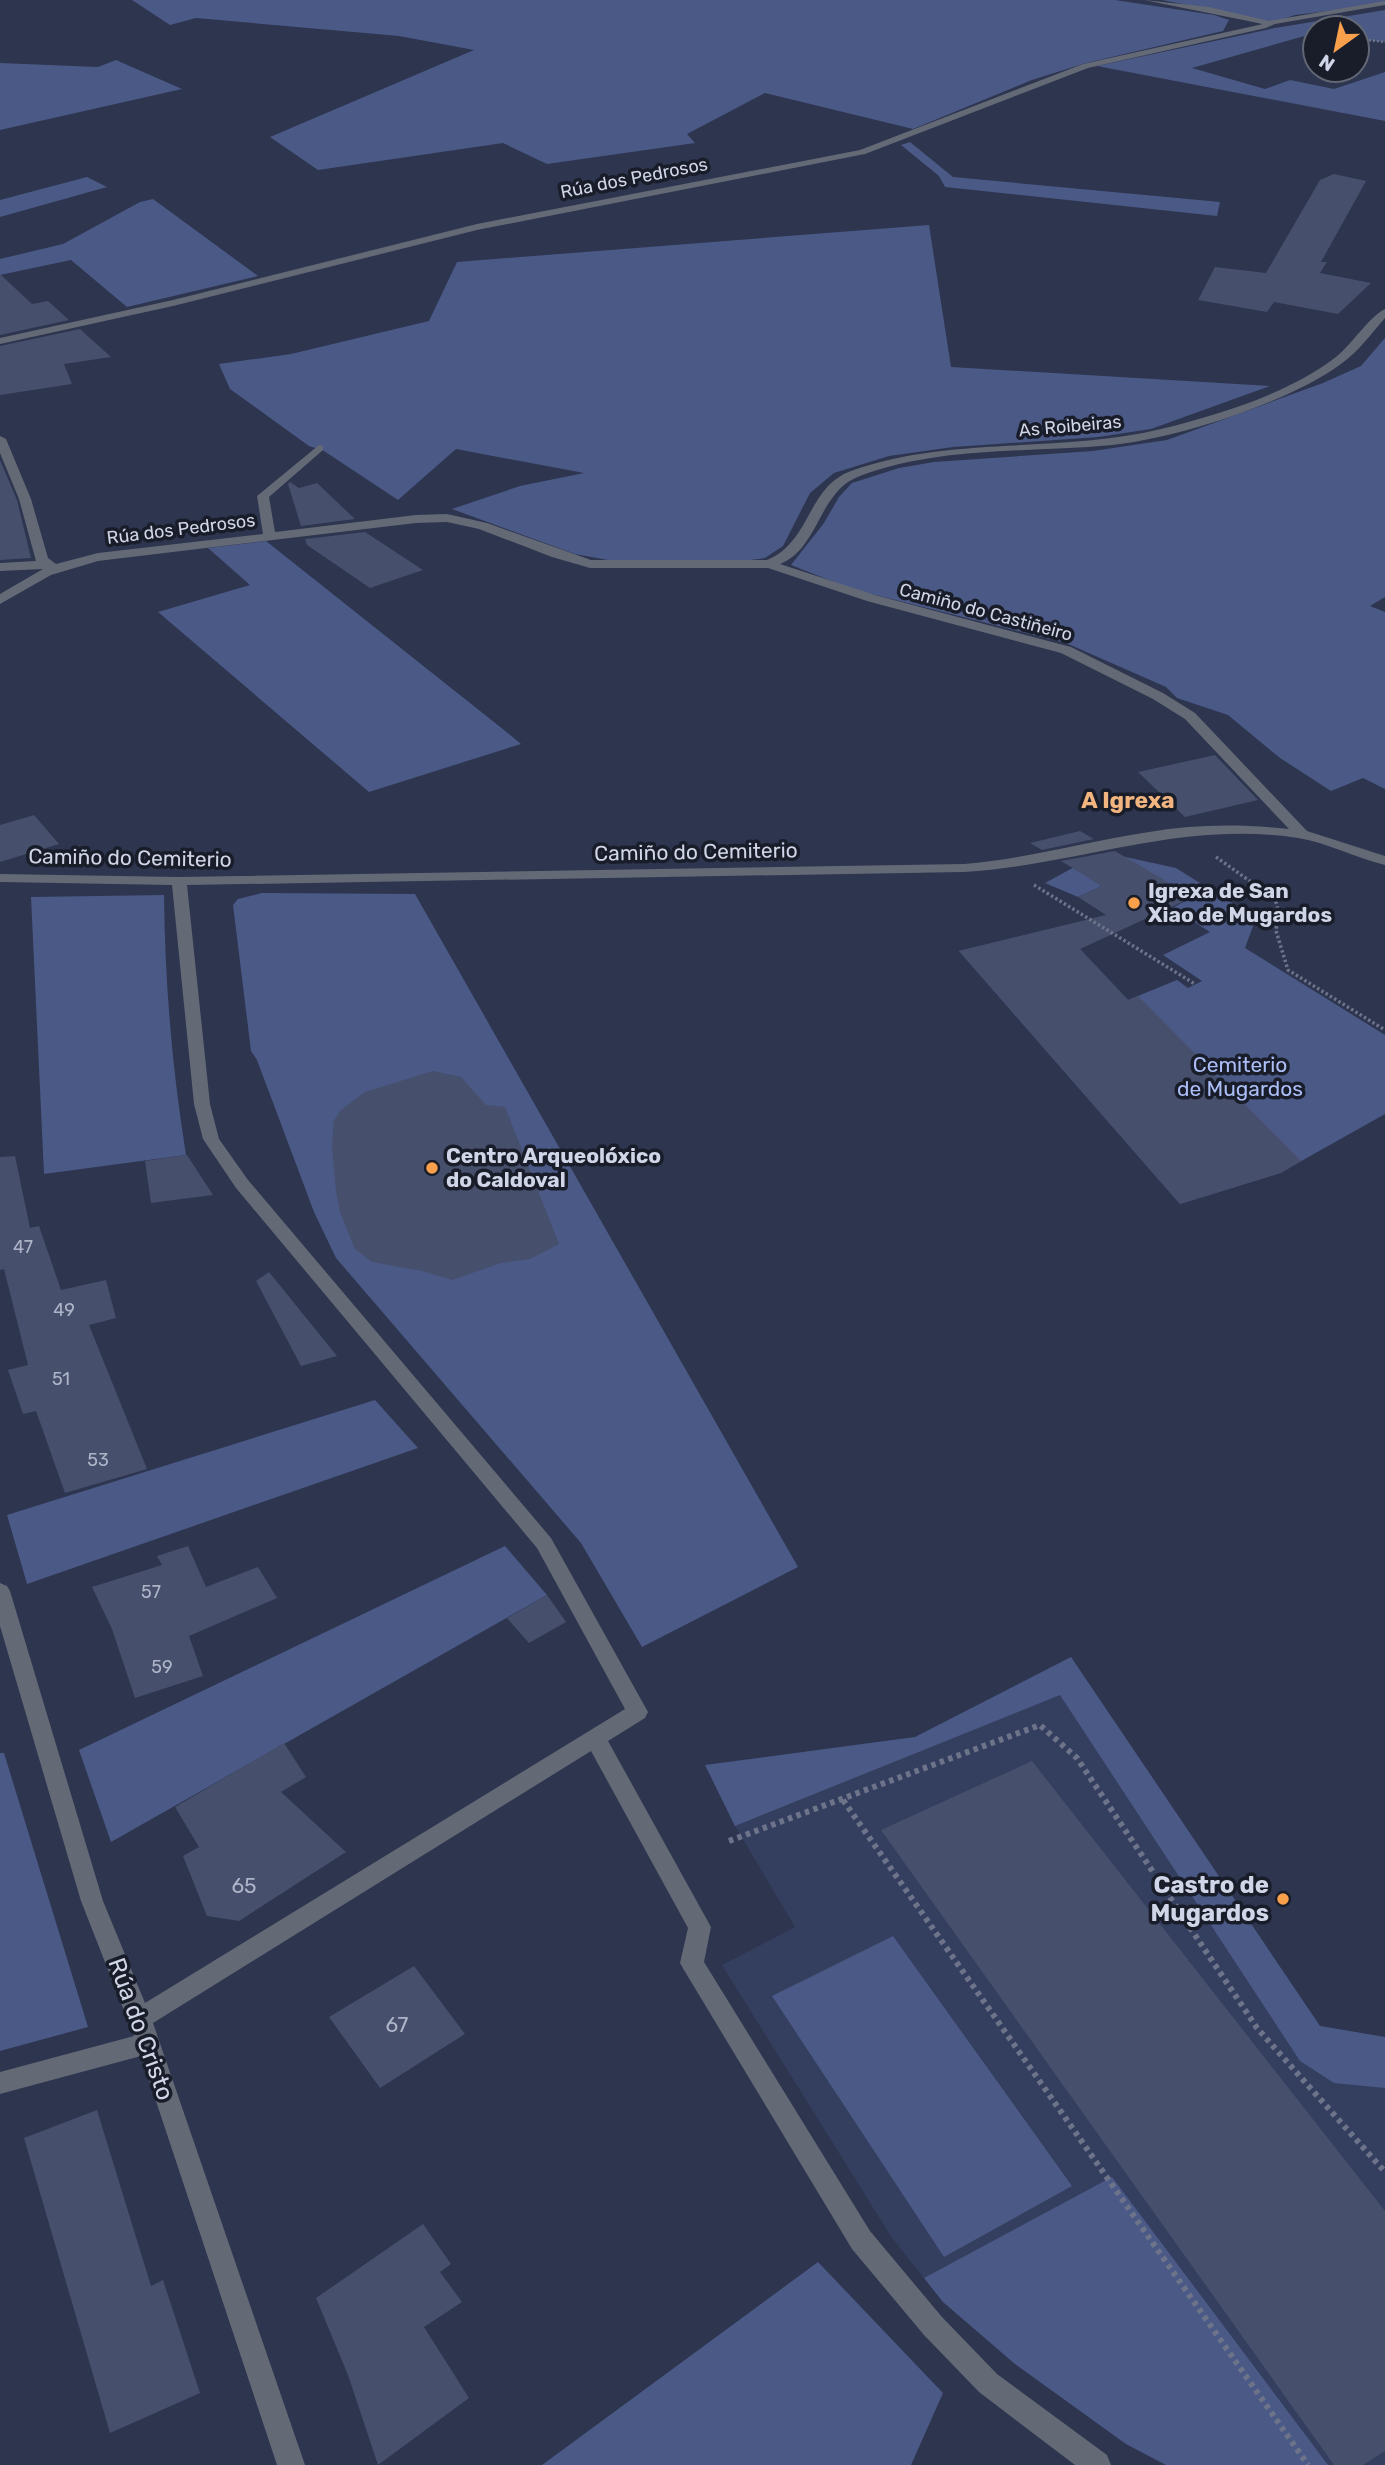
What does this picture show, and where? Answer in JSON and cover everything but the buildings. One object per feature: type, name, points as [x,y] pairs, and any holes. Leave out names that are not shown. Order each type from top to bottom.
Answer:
[{"type":"street","points":[[1148,0],[1209,9],[1268,25]]},
{"type":"street","name":"Rúa dos Pedrosos","points":[[0,341],[173,303],[477,227],[862,152],[1086,66],[1268,25],[1385,4]]},
{"type":"street","name":"As Roibeiras","points":[[769,564],[788,555],[805,532],[823,498],[834,485],[850,475],[899,461],[959,452],[1119,441],[1157,433],[1255,401],[1316,376],[1338,362],[1385,312]]},
{"type":"street","points":[[0,439],[25,499],[42,560],[52,567]]},
{"type":"street","points":[[270,535],[262,496],[319,448]]},
{"type":"street","name":"Rúa dos Pedrosos","points":[[0,600],[29,579],[52,567],[98,557],[403,520],[447,518],[483,526],[590,564],[769,564]]},
{"type":"street","points":[[0,567],[35,564],[52,567]]},
{"type":"street","name":"Camiño do Castiñeiro","points":[[769,564],[871,598],[1042,642],[1078,656],[1158,696],[1189,716],[1302,834]]},
{"type":"street","name":"Camiño do Cemiterio","points":[[0,878],[179,881],[964,868],[1010,865],[1176,832],[1245,829],[1302,834],[1385,861]]},
{"type":"street","points":[[140,2018],[637,1712],[544,1543],[242,1184],[211,1139],[202,1104],[179,881]]},
{"type":"street","name":"Rúa do Cristo","points":[[0,1591],[92,1900],[149,2043],[291,2465]]},
{"type":"street","points":[[595,1738],[700,1927],[692,1963],[861,2240],[933,2326],[988,2382],[1097,2465]]},
{"type":"street","points":[[0,2083],[149,2043]]},
{"type":"path","points":[[1176,832],[1275,899],[1278,909],[1276,930],[1289,970],[1385,1030]]},
{"type":"path","points":[[1031,884],[1195,984]]},
{"type":"path","points":[[729,1841],[1040,1725],[1077,1758],[1257,2028],[1385,2172]]},
{"type":"path","points":[[843,1800],[1308,2465]]},
{"type":"shaded area","points":[[1071,1657],[1320,2026],[1385,2037],[1385,2465],[1166,2465],[1126,2444],[1015,2364],[943,2302],[892,2238],[722,1965],[795,1927],[735,1826],[705,1765],[915,1737]]},
{"type":"green space","points":[[132,0],[1115,0],[1214,15],[1229,20],[1223,31],[1086,63],[1032,80],[913,129],[765,93],[687,134],[695,143],[547,164],[503,143],[318,170],[270,137],[474,50],[399,36],[196,18],[170,25]]},
{"type":"green space","points":[[1162,0],[1385,0],[1385,4],[1295,15],[1265,25]]},
{"type":"green space","points":[[1385,10],[1385,42],[1371,40],[1371,14],[1361,14]]},
{"type":"green space","points":[[1301,24],[1301,37],[1192,68],[1265,89],[1290,80],[1334,89],[1349,84],[1371,84],[1371,77],[1385,72],[1385,121],[1097,66]]},
{"type":"green space","points":[[116,60],[182,89],[0,130],[0,63],[98,67]]},
{"type":"green space","points":[[910,142],[953,177],[1220,202],[1217,216],[945,187],[939,176],[901,145]]},
{"type":"green space","points":[[87,177],[107,187],[0,217],[0,200]]},
{"type":"green space","points":[[153,199],[258,276],[127,307],[71,260],[0,275],[0,259],[63,244],[140,202]]},
{"type":"green space","points":[[929,225],[951,367],[1270,386],[1151,429],[1098,437],[953,447],[889,456],[834,473],[810,493],[783,546],[765,558],[734,562],[608,560],[575,554],[452,509],[520,486],[584,473],[456,449],[398,500],[324,451],[309,446],[230,389],[219,364],[291,354],[429,321],[457,262]]},
{"type":"green space","points":[[1385,338],[1385,597],[1370,606],[1385,612],[1385,789],[1363,778],[1331,791],[1280,758],[1228,715],[1177,698],[1166,687],[1066,643],[852,589],[791,565],[852,483],[899,468],[934,462],[1093,451],[1167,440],[1323,383],[1361,366]]},
{"type":"green space","points":[[266,541],[521,744],[369,792],[158,612],[250,585],[208,548]]},
{"type":"green space","name":"Cemiterio de Mugardos","points":[[1112,854],[1176,868],[1256,918],[1245,948],[1385,1035],[1385,1114],[1280,1173],[1180,1204],[959,951],[1059,927],[1128,1000],[1177,980],[1188,988],[1202,981],[1163,955],[1210,932],[1172,908],[1193,897],[1091,879],[1102,886],[1078,897],[1045,883],[1089,859]]},
{"type":"green space","points":[[262,893],[415,894],[798,1567],[642,1647],[581,1543],[336,1258],[314,1212],[257,1060],[251,1051],[233,905],[238,899]]},
{"type":"green space","points":[[164,895],[170,1025],[186,1155],[44,1174],[31,897]]},
{"type":"green space","points":[[375,1400],[418,1448],[27,1584],[7,1515]]},
{"type":"green space","points":[[505,1546],[547,1595],[111,1842],[79,1750]]},
{"type":"green space","points":[[1071,1657],[1320,2026],[1385,2037],[1385,2088],[1334,2083],[1300,2061],[1060,1695],[735,1826],[705,1765],[915,1737]]},
{"type":"green space","points":[[0,1753],[4,1753],[88,2027],[0,2051]]},
{"type":"green space","points":[[893,1936],[1072,2186],[944,2257],[772,1996]]},
{"type":"green space","points":[[1112,2177],[1328,2465],[1166,2465],[1126,2444],[1015,2364],[943,2302],[924,2278]]},
{"type":"green space","points":[[818,2262],[943,2393],[911,2465],[542,2465]]},
{"type":"place","name":"Igrexa de San Xiao de Mugardos","points":[[1134,903]]},
{"type":"place","name":"Centro Arqueolóxico do Caldoval","points":[[432,1168]]},
{"type":"place","name":"Castro de Mugardos","points":[[1283,1899]]},
{"type":"district","name":"A Igrexa","points":[[1128,800]]}]
